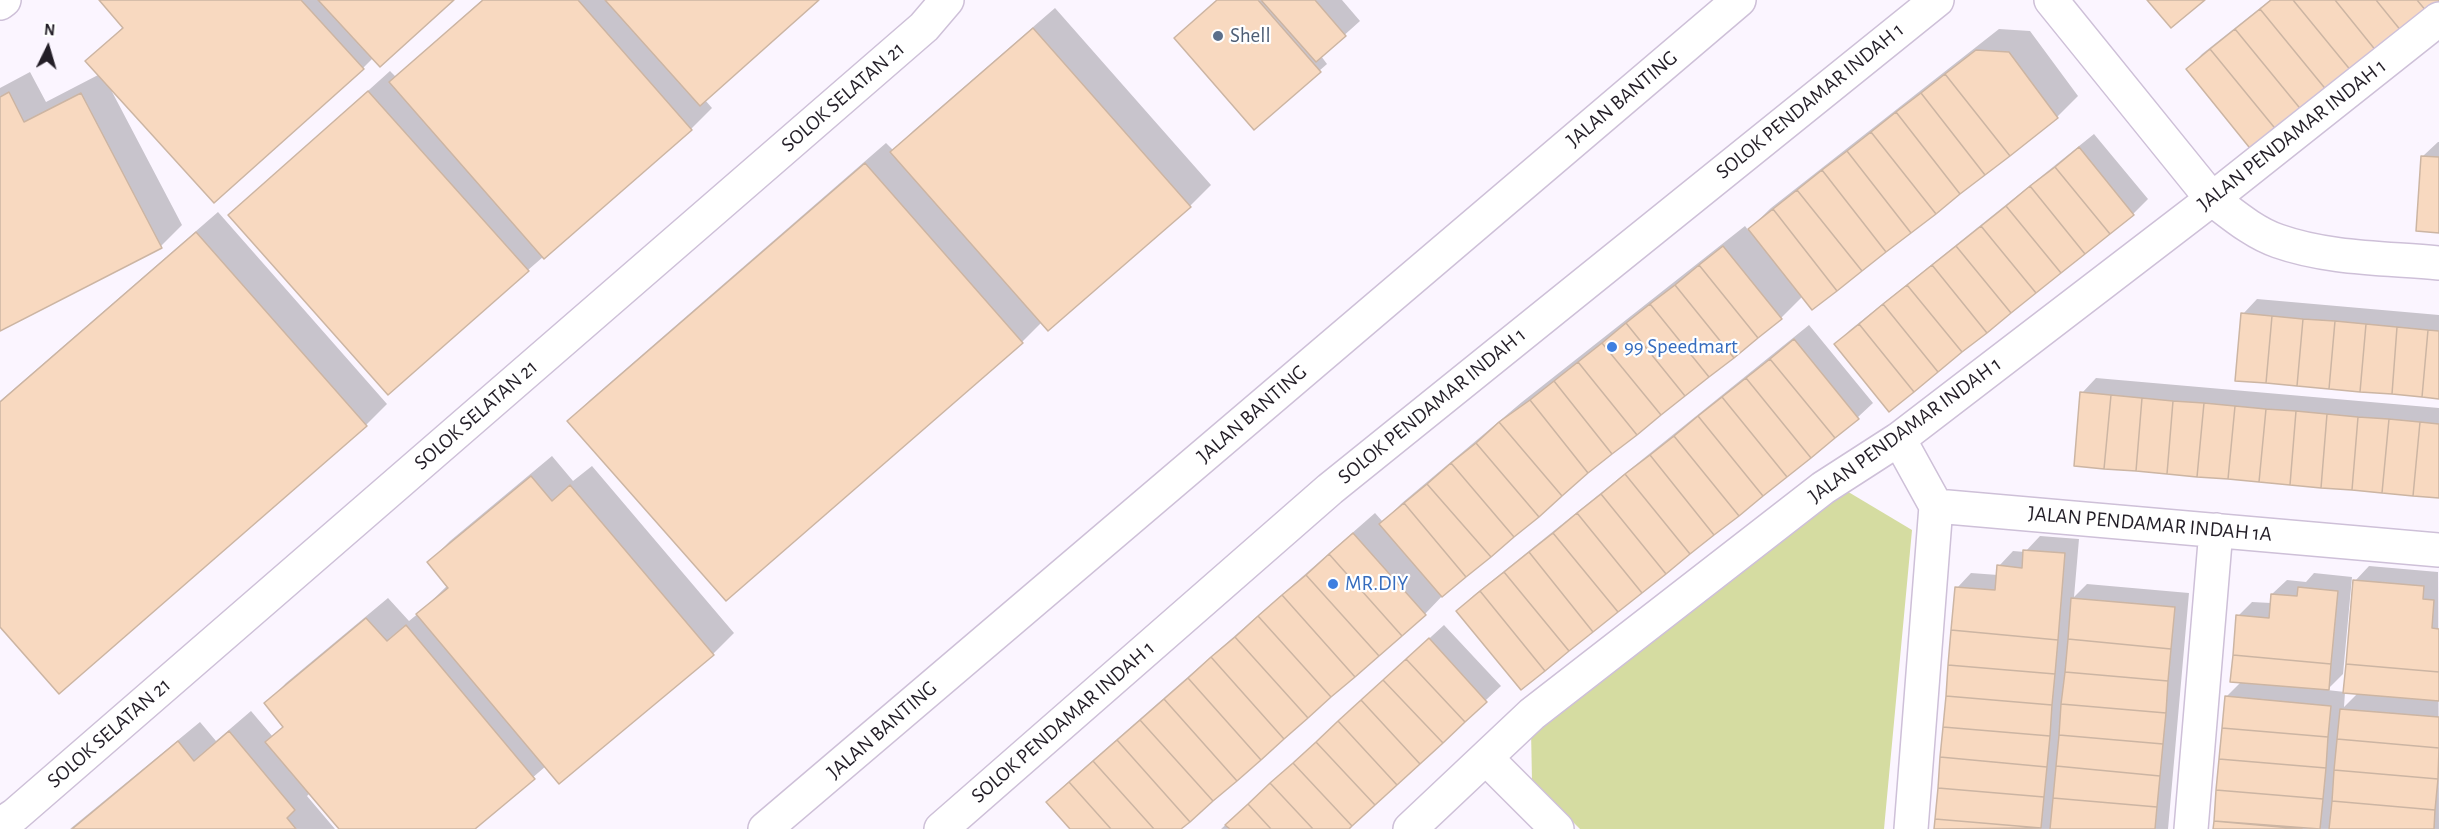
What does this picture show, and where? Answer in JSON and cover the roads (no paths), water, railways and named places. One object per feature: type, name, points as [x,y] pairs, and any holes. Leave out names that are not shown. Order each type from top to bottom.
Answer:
[{"type":"street","points":[[0,3],[4,0]]},
{"type":"street","name":"SOLOK SELATAN 21","points":[[0,825],[15,815],[924,27],[947,0]]},
{"type":"street","name":"JALAN BANTING","points":[[765,829],[1739,0]]},
{"type":"street","name":"SOLOK PENDAMAR INDAH 1","points":[[941,829],[1330,489],[1937,0]]},
{"type":"street","points":[[2051,0],[2212,199],[2246,224],[2277,241],[2325,253],[2439,263]]},
{"type":"street","name":"JALAN PENDAMAR INDAH 1","points":[[1410,829],[1532,714],[1823,488],[1899,440],[2212,199],[2439,19]]},
{"type":"street","points":[[1899,440],[1936,506],[1911,829]]},
{"type":"street","name":"JALAN PENDAMAR INDAH 1A","points":[[1936,506],[2439,550]]},
{"type":"street","points":[[2191,829],[2216,530]]},
{"type":"street","points":[[1486,758],[1557,829]]},
{"type":"place","name":"Shell","points":[[1218,36]]},
{"type":"place","name":"99 Speedmart","points":[[1612,347]]},
{"type":"place","name":"MR.DIY","points":[[1333,584]]}]
